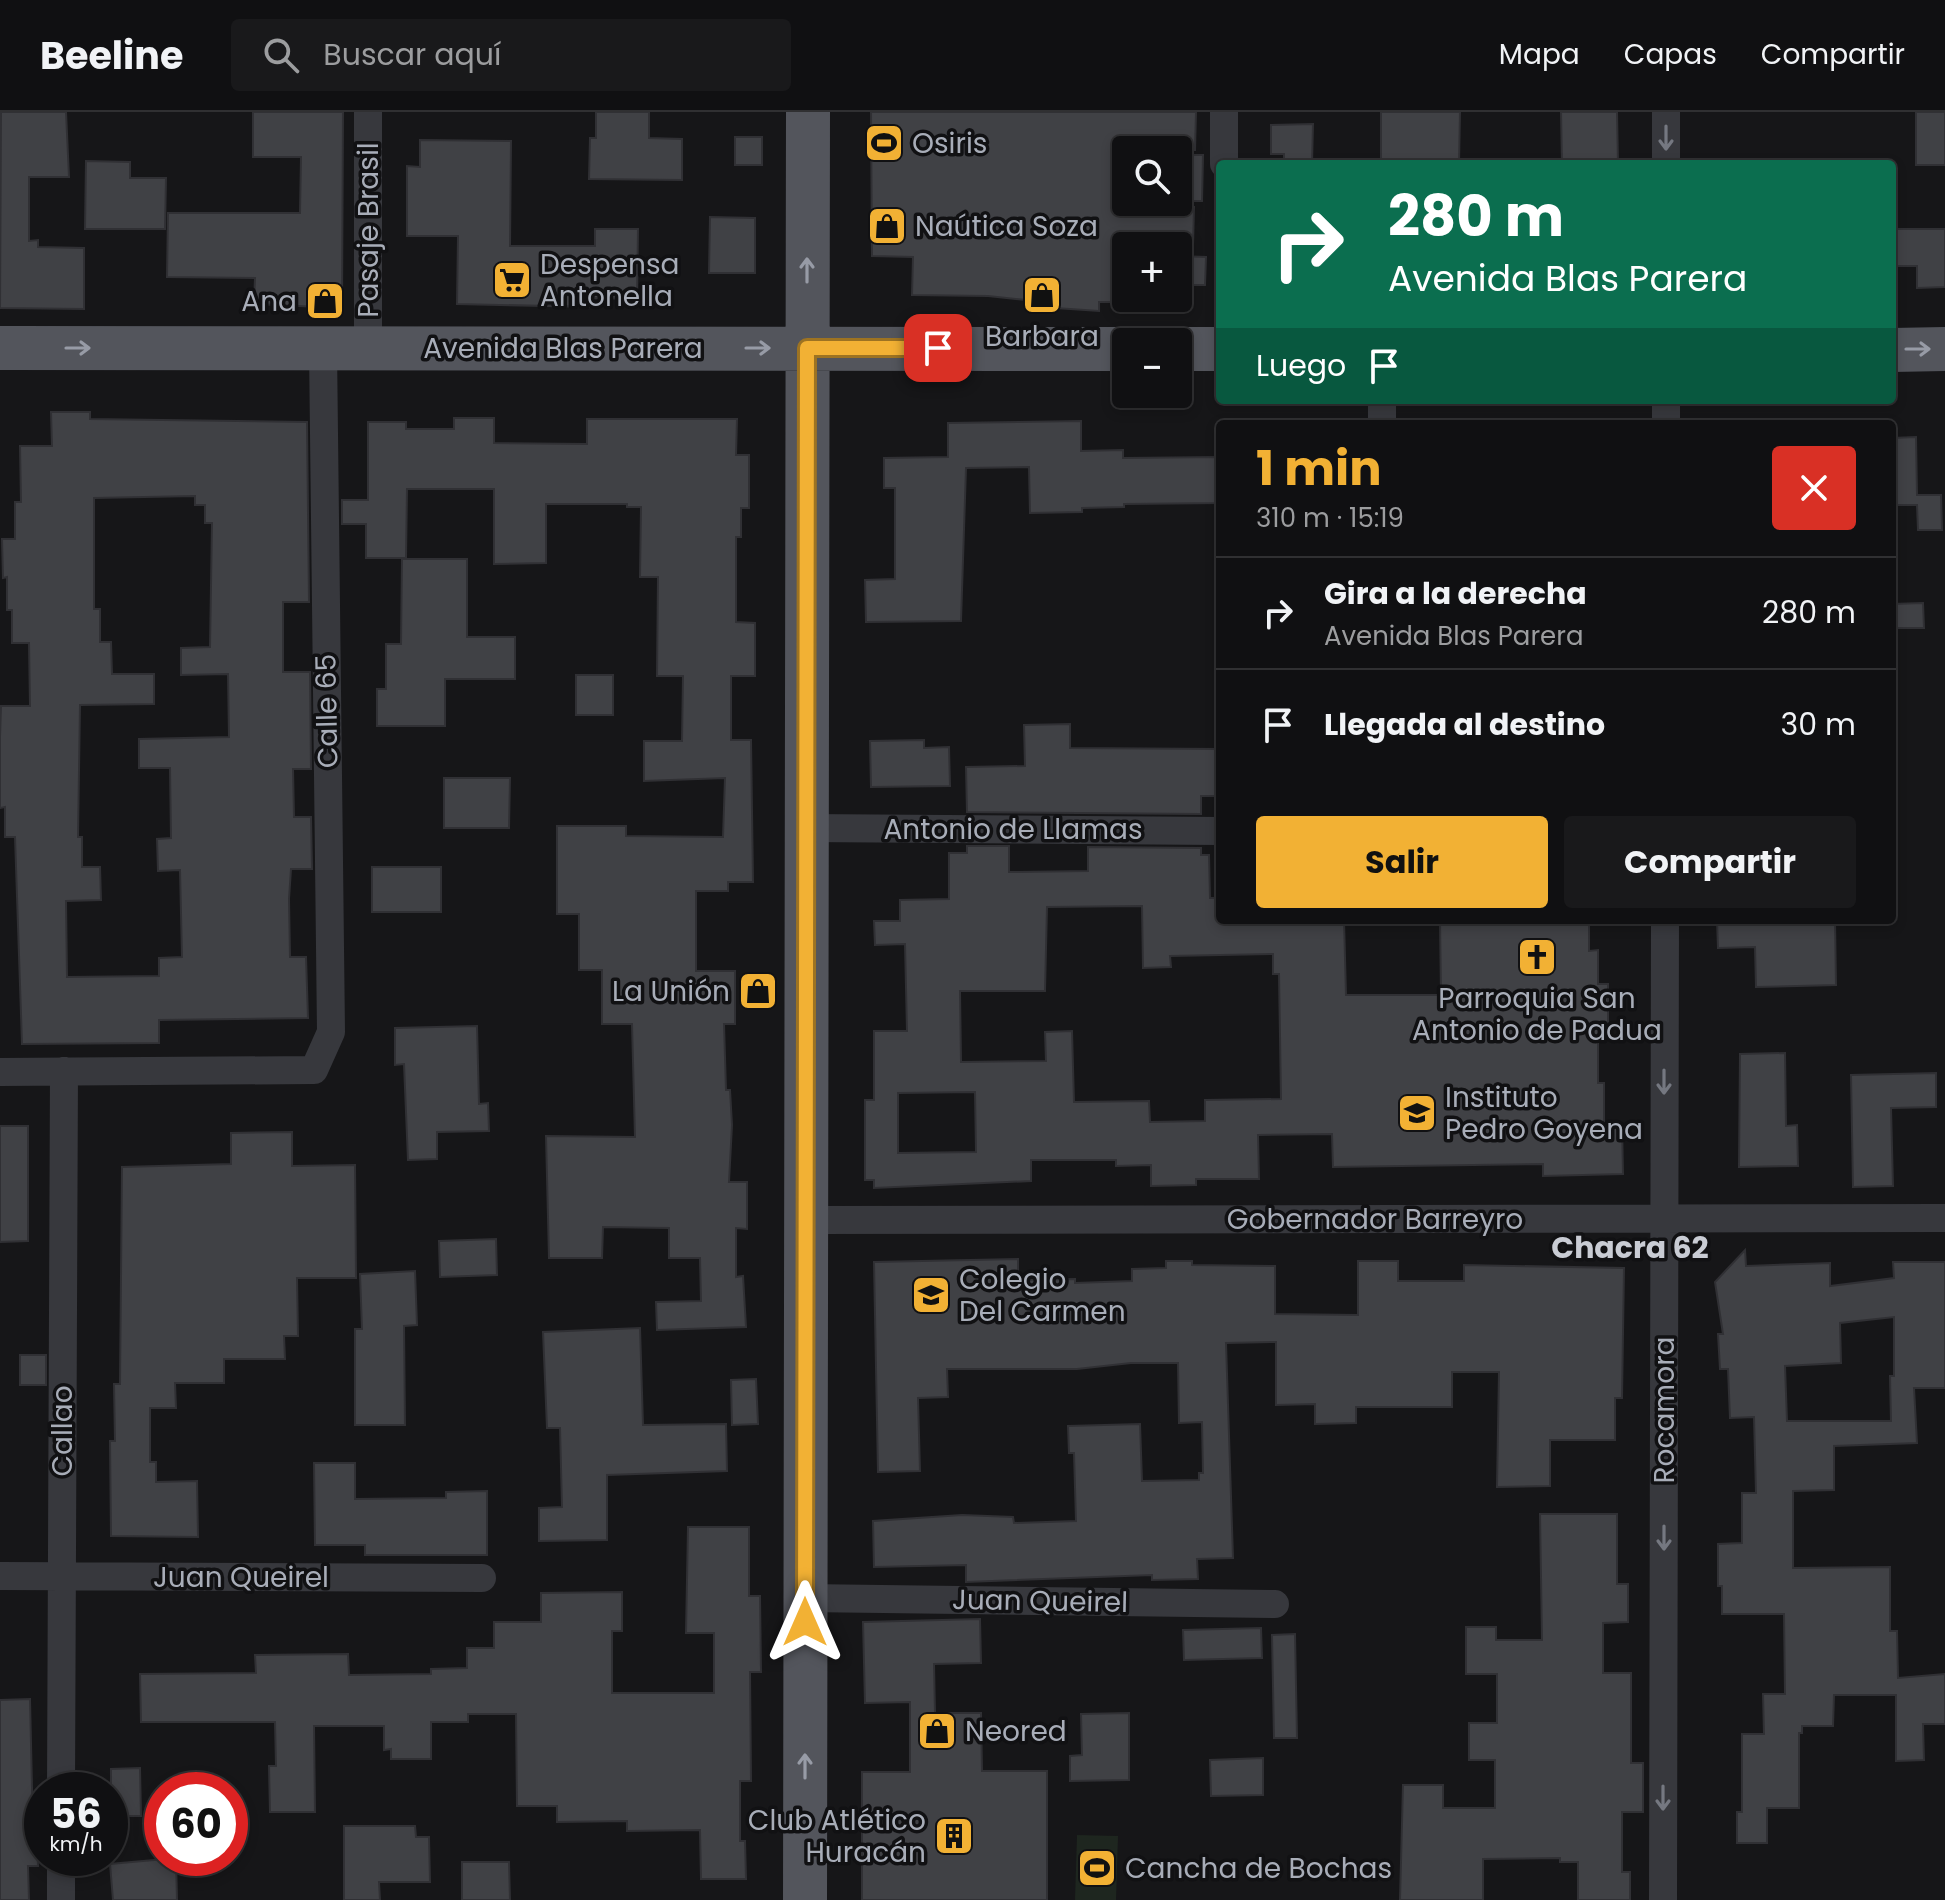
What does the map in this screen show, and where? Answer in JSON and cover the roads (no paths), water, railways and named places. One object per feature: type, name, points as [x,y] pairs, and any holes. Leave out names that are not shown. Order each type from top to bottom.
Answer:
[{"type":"main road","points":[[805,1900],[808,112]]},
{"type":"main road","name":"Avenida Blas Parera","points":[[0,348],[1112,349]]},
{"type":"main road","points":[[1192,349],[1216,349]]},
{"type":"main road","points":[[1896,350],[1945,349]]},
{"type":"street","name":"Pasaje Brasil","points":[[368,112],[368,348]]},
{"type":"street","points":[[1224,112],[1224,160]]},
{"type":"street","points":[[1666,112],[1666,160]]},
{"type":"street","name":"Calle 65","points":[[64,1071],[314,1070],[331,1032],[323,348]]},
{"type":"street","name":"Antonio de Llamas","points":[[806,828],[1216,831]]},
{"type":"street","name":"Rocamora","points":[[1663,1900],[1665,924]]},
{"type":"street","points":[[0,1072],[64,1071]]},
{"type":"street","name":"Callao","points":[[61,1772],[64,1071]]},
{"type":"street","name":"Gobernador Barreyro","points":[[806,1220],[1945,1218]]},
{"type":"street","name":"Juan Queirel","points":[[0,1576],[482,1578]]},
{"type":"street","name":"Juan Queirel","points":[[805,1598],[1275,1604]]},
{"type":"street","points":[[61,1876],[61,1900]]},
{"type":"place","name":"Osiris","points":[[884,143]]},
{"type":"place","name":"Naútica Soza","points":[[887,226]]},
{"type":"place","name":"Despensa Antonella","points":[[512,280]]},
{"type":"place","name":"Barbara","points":[[1042,295]]},
{"type":"place","name":"Ana","points":[[325,301]]},
{"type":"place","name":"Parroquia San Antonio de Padua","points":[[1537,957]]},
{"type":"place","name":"La Unión","points":[[758,991]]},
{"type":"place","name":"Instituto Pedro Goyena","points":[[1417,1113]]},
{"type":"place","name":"Colegio Del Carmen","points":[[931,1295]]},
{"type":"place","name":"Neored","points":[[937,1731]]},
{"type":"place","name":"Club Atlético Huracán","points":[[954,1836]]},
{"type":"place","name":"Cancha de Bochas","points":[[1097,1868]]},
{"type":"district","name":"Chacra 62","points":[[1630,1247]]}]
